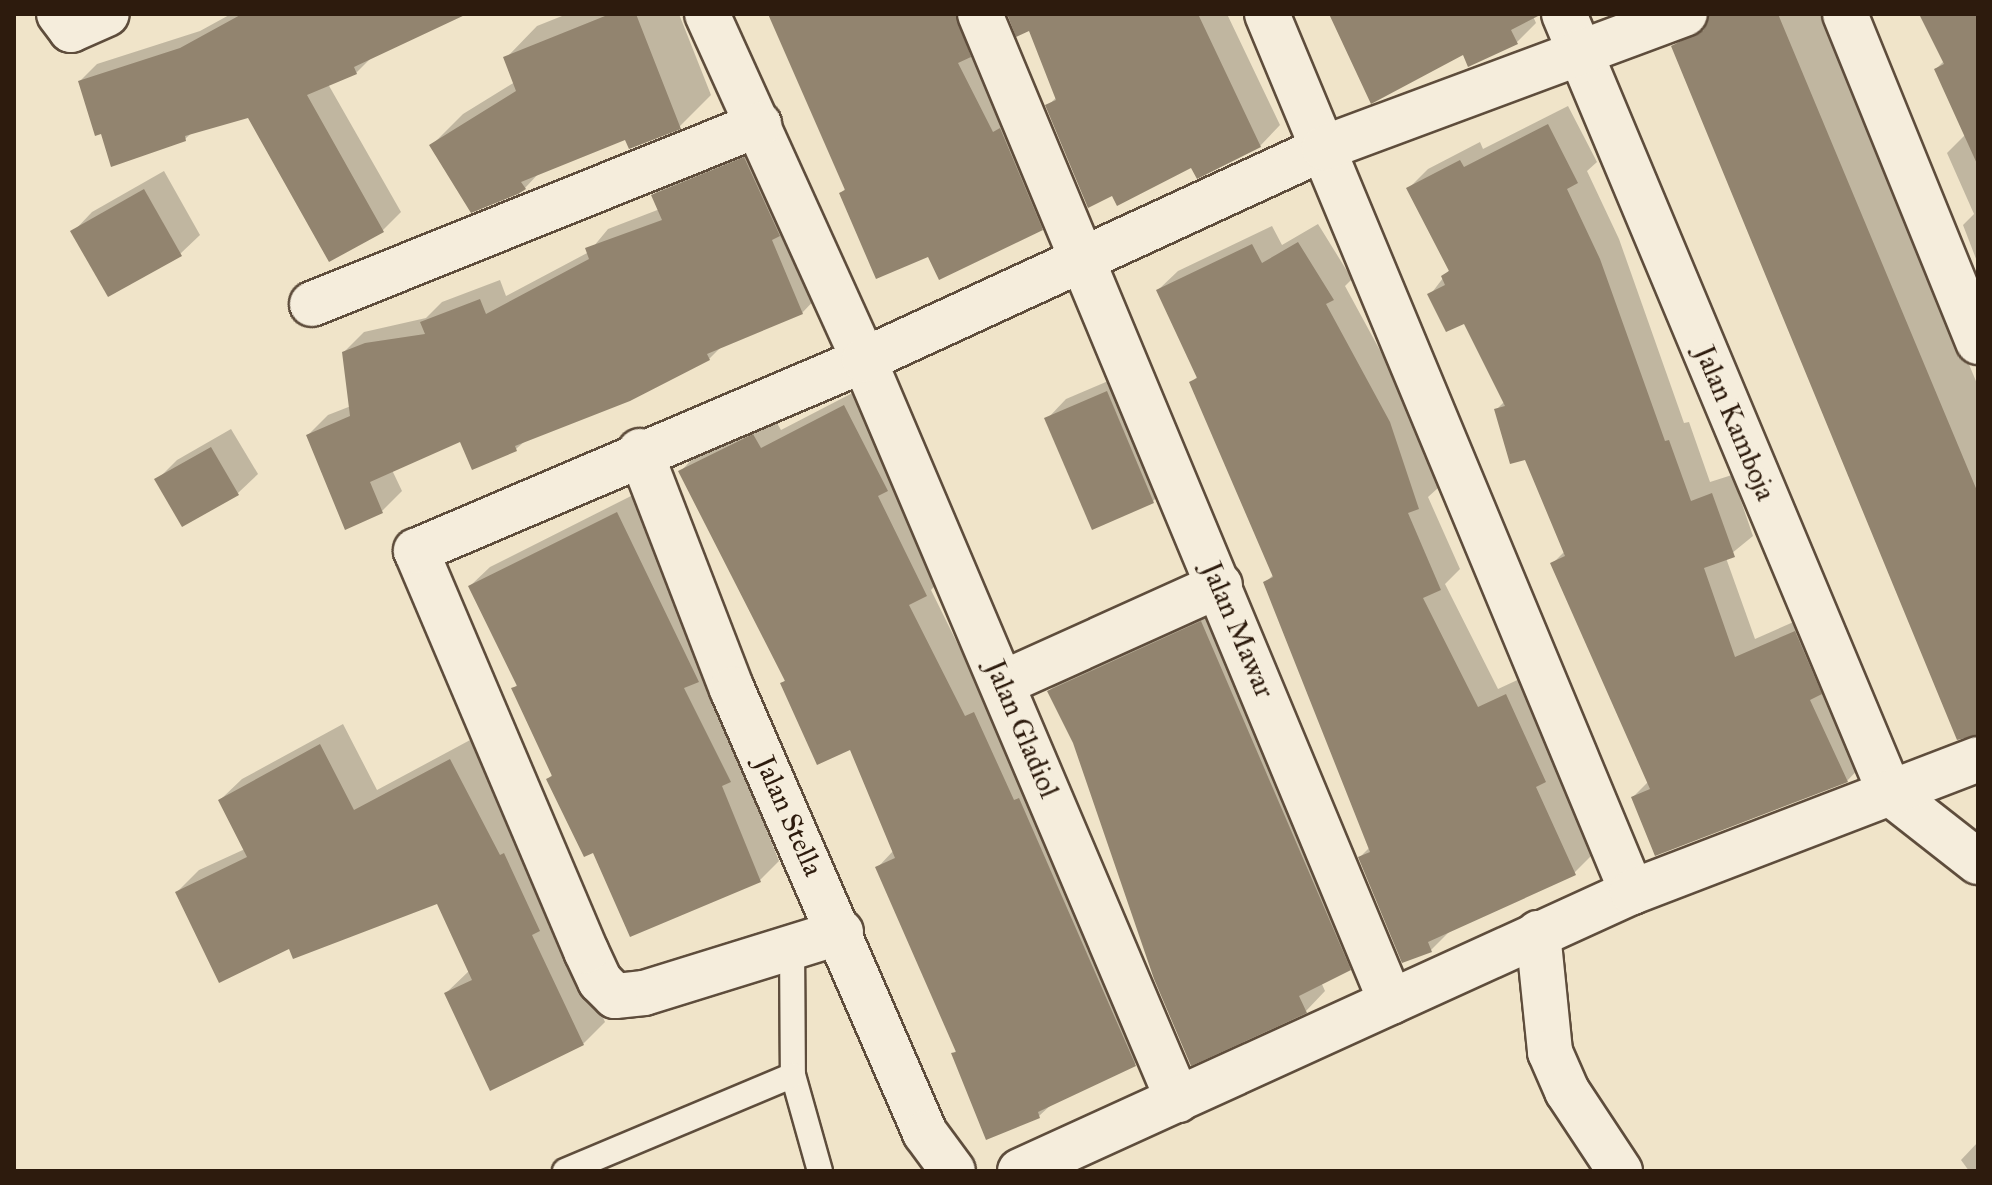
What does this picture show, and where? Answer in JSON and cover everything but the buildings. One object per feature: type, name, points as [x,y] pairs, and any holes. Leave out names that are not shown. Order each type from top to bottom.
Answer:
[{"type":"street","points":[[59,14],[71,30],[107,14]]},
{"type":"street","name":"Jalan Gladiol","points":[[707,14],[864,360],[1178,1100]]},
{"type":"street","name":"Jalan Mawar","points":[[980,14],[1391,1002]]},
{"type":"street","points":[[1267,14],[1632,892]]},
{"type":"street","points":[[841,932],[792,944],[644,993],[615,996],[600,981],[416,551],[640,451],[864,360],[1571,34],[1685,14]]},
{"type":"street","points":[[1845,14],[1978,342]]},
{"type":"street","name":"Jalan Kamboja","points":[[1571,34],[1890,793]]},
{"type":"street","points":[[312,304],[759,124]]},
{"type":"street","name":"Jalan Stella","points":[[640,451],[732,689],[841,932],[925,1133],[953,1171]]},
{"type":"street","points":[[1003,683],[1220,585]]},
{"type":"street","points":[[1020,1171],[1632,892],[1978,759]]},
{"type":"street","points":[[1890,793],[1978,862]]},
{"type":"street","points":[[1538,933],[1550,1052],[1567,1091],[1620,1171]]},
{"type":"lane","points":[[792,944],[793,1075],[820,1171]]},
{"type":"lane","points":[[565,1171],[793,1075]]}]
